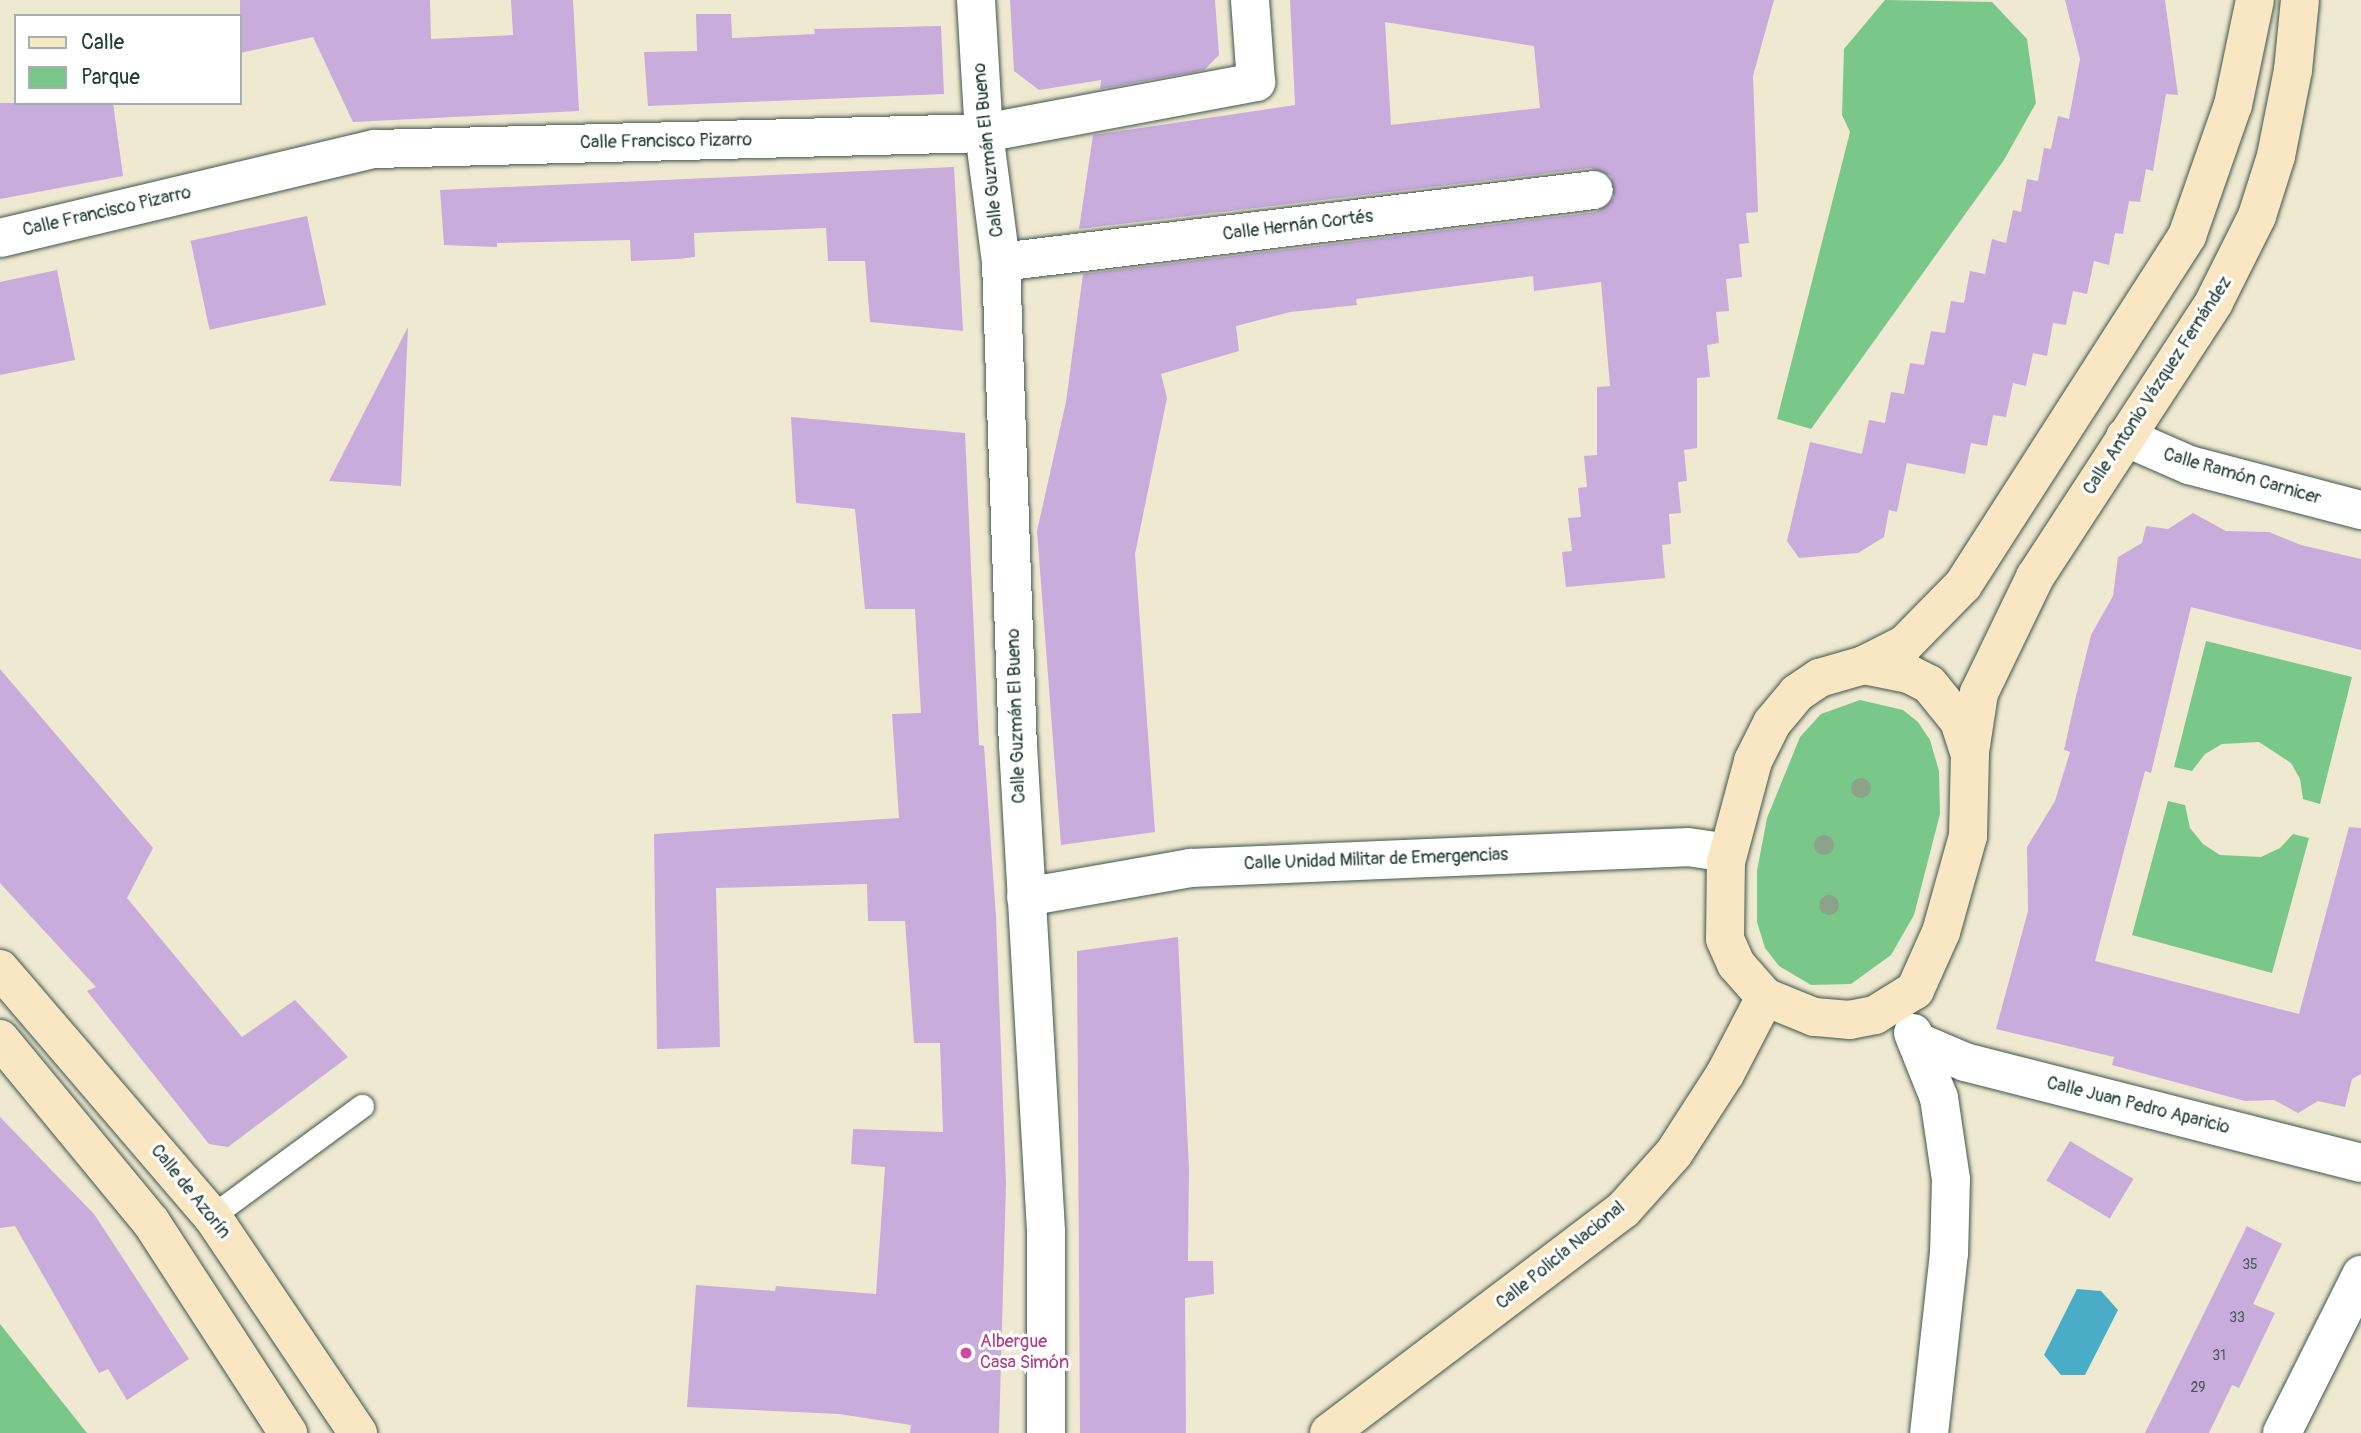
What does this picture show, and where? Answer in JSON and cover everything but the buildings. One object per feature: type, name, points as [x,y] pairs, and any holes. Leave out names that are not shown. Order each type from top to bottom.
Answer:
[{"type":"main road","name":"Calle Antonio Vázquez Fernández","points":[[1970,754],[1979,693],[1994,654],[2035,577],[2214,302],[2258,216],[2276,156],[2293,70],[2300,0]]},
{"type":"main road","points":[[1864,665],[1909,674],[1929,684],[1959,721],[1970,754],[1968,836],[1941,932],[1915,989],[1875,1016],[1850,1020],[1791,1011],[1765,997],[1736,964],[1725,939],[1728,853],[1753,761],[1772,723],[1797,693],[1819,678],[1864,665],[1905,644],[1963,584],[2187,236],[2233,105],[2254,3]]},
{"type":"main road","name":"Calle de Azorín","points":[[0,968],[212,1216],[358,1433]]},
{"type":"main road","name":"Calle Policía Nacional","points":[[1329,1433],[1623,1210],[1674,1153],[1725,1074],[1765,997]]},
{"type":"main road","points":[[3,1048],[151,1222],[288,1433]]},
{"type":"street","name":"Calle Guzmán El Bueno","points":[[976,0],[984,133],[1001,262],[1026,897],[1046,1232],[1046,1433]]},
{"type":"street","name":"Calle Francisco Pizarro","points":[[0,238],[375,149],[984,133],[1255,82],[1250,0]]},
{"type":"street","name":"Calle Hernán Cortés","points":[[1001,262],[1594,190]]},
{"type":"street","name":"Calle Ramón Carnicer","points":[[2125,437],[2189,465],[2361,510]]},
{"type":"street","name":"Calle Unidad Militar de Emergencias","points":[[1026,897],[1190,868],[1688,847],[1728,853]]},
{"type":"street","points":[[1898,1003],[1918,1042],[1939,1098],[1951,1179],[1949,1253],[1929,1433]]},
{"type":"street","name":"Calle Juan Pedro Aparicio","points":[[1918,1042],[1965,1062],[2361,1163]]},
{"type":"street","points":[[2282,1433],[2361,1275]]},
{"type":"lane","points":[[212,1216],[362,1106]]},
{"type":"green space","points":[[1885,0],[1992,2],[2027,39],[2036,103],[2004,160],[1811,429],[1777,419],[1850,132],[1842,115],[1844,49]]},
{"type":"green space","points":[[2206,641],[2352,677],[2320,804],[2303,799],[2300,779],[2291,763],[2259,742],[2222,744],[2205,754],[2192,771],[2174,767]]},
{"type":"green space","points":[[1860,700],[1903,710],[1918,722],[1930,740],[1939,771],[1940,814],[1914,915],[1891,955],[1851,984],[1811,985],[1779,966],[1765,948],[1757,922],[1757,871],[1767,818],[1800,737],[1821,714]]},
{"type":"green space","points":[[2168,801],[2185,805],[2190,828],[2203,844],[2220,855],[2261,857],[2280,848],[2293,834],[2309,838],[2272,973],[2132,935]]},
{"type":"green space","points":[[0,1324],[87,1433],[0,1433]]},
{"type":"water","points":[[2077,1289],[2101,1291],[2118,1310],[2085,1375],[2061,1375],[2044,1355]]},
{"type":"place","name":"Albergue Casa Simón","points":[[966,1353]]}]
